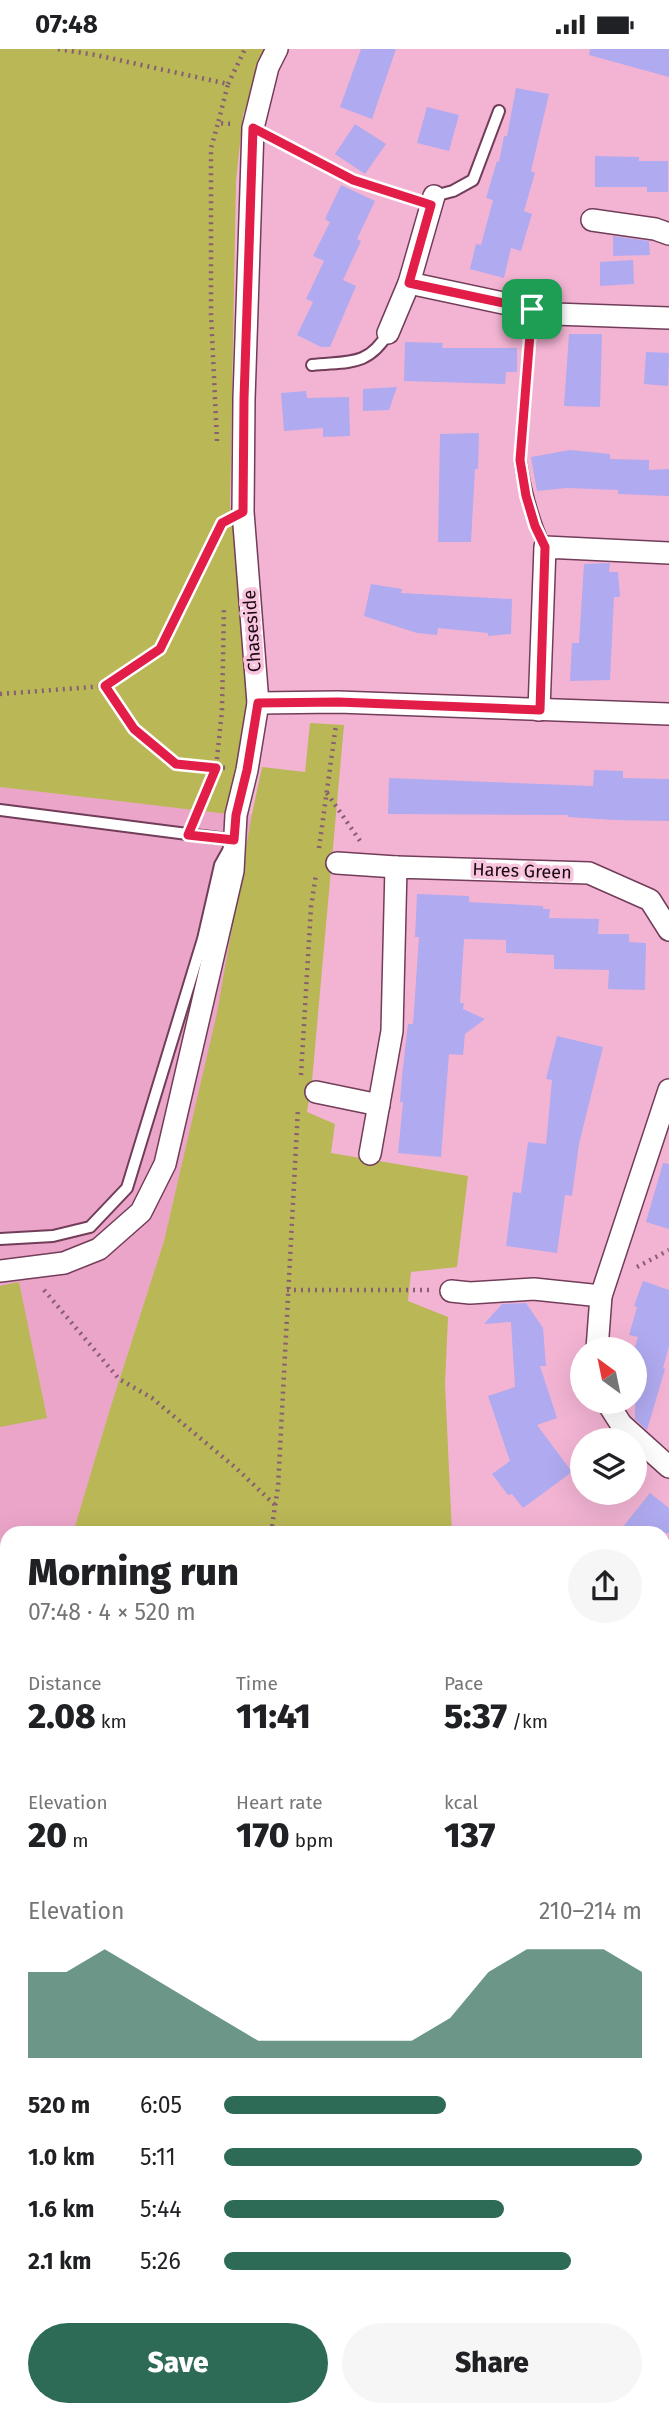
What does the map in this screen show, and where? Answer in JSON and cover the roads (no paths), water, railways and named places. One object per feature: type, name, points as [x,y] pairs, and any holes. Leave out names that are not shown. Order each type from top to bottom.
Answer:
[{"type":"street","name":"Chaseside","points":[[0,1271],[64,1263],[99,1249],[141,1212],[165,1164],[233,871],[236,815],[247,770],[258,703],[243,512],[253,126],[268,67],[277,49]]},
{"type":"street","points":[[387,333],[409,283],[433,200]]},
{"type":"street","points":[[592,220],[655,229],[669,234]]},
{"type":"street","points":[[409,283],[554,314],[669,318]]},
{"type":"street","points":[[540,710],[545,547],[669,554]]},
{"type":"street","points":[[258,703],[338,702],[669,714]]},
{"type":"street","name":"Hares Green","points":[[337,863],[589,873],[650,900],[669,930]]},
{"type":"street","points":[[370,1154],[392,1031],[386,867]]},
{"type":"street","points":[[598,1337],[601,1296],[669,1090]]},
{"type":"street","points":[[307,1098],[379,1105]]},
{"type":"street","points":[[451,1291],[470,1293],[534,1289],[601,1296]]},
{"type":"street","points":[[615,1414],[621,1424],[669,1467]]},
{"type":"lane","points":[[433,200],[473,180],[499,110]]},
{"type":"lane","points":[[312,365],[364,359],[379,347],[387,333]]},
{"type":"lane","points":[[520,460],[526,496],[545,547]]},
{"type":"lane","points":[[0,810],[234,840],[220,865],[203,939],[127,1188],[90,1227],[53,1236],[0,1239]]}]
